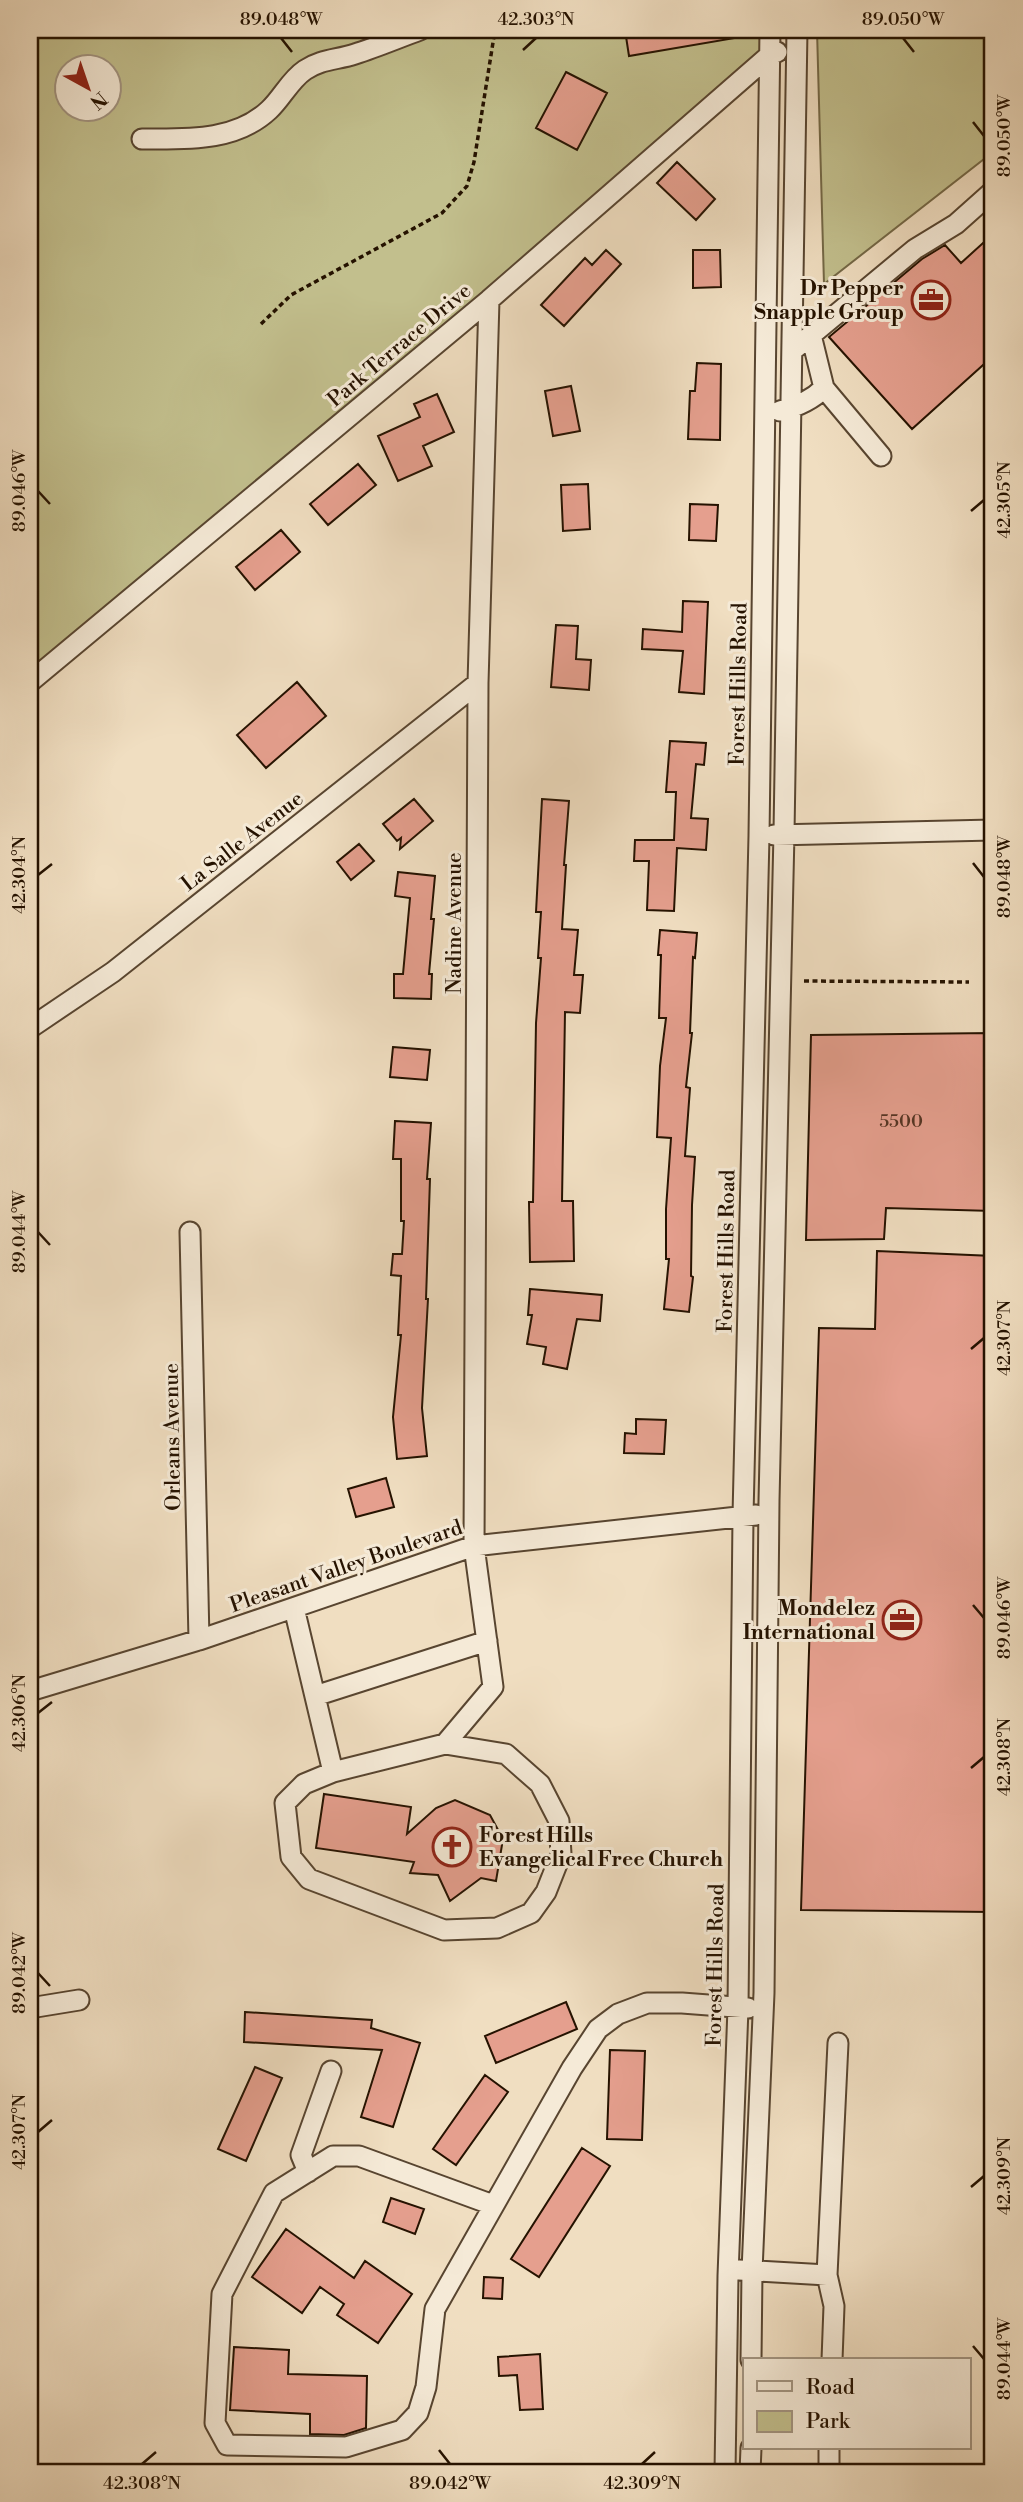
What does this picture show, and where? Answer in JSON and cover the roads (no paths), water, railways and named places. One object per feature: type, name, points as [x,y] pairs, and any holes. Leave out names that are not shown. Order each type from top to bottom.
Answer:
[{"type":"street","points":[[142,139],[201,139],[243,128],[259,119],[273,106],[303,71],[324,60],[352,55],[420,30]]},
{"type":"street","name":"Forest Hills Road","points":[[725,2472],[728,2270],[738,2008],[743,1516],[759,836],[770,30]]},
{"type":"street","points":[[751,2358],[763,2007],[769,1515],[797,37]]},
{"type":"street","name":"Park Terrace Drive","points":[[30,682],[489,300],[770,55],[797,37]]},
{"type":"street","points":[[30,673],[741,68]]},
{"type":"street","points":[[792,351],[915,249],[956,223],[993,191]]},
{"type":"street","name":"Nadine Avenue","points":[[445,1744],[493,1687],[474,1546],[478,683],[489,300]]},
{"type":"street","points":[[811,335],[824,388],[881,456]]},
{"type":"street","points":[[765,414],[791,408],[816,396],[824,388]]},
{"type":"street","name":"La Salle Avenue","points":[[30,1028],[113,972],[478,683]]},
{"type":"street","points":[[759,836],[993,830]]},
{"type":"street","name":"Orleans Avenue","points":[[191,1232],[199,1640]]},
{"type":"street","name":"Pleasant Valley Boulevard","points":[[30,1691],[199,1640],[474,1546],[769,1515]]},
{"type":"street","points":[[294,1608],[333,1772]]},
{"type":"street","points":[[315,1696],[487,1641]]},
{"type":"street","points":[[445,1744],[506,1754],[540,1784],[559,1821],[561,1854],[546,1892],[531,1913],[497,1928],[444,1930],[309,1879],[291,1857],[285,1803],[304,1784],[333,1772],[445,1744]]},
{"type":"street","points":[[30,2008],[79,2000]]},
{"type":"street","points":[[493,2205],[359,2157],[333,2156],[274,2193],[222,2294],[215,2423],[227,2445],[346,2447],[402,2430],[418,2413],[426,2387],[435,2309],[572,2068],[598,2029],[618,2014],[646,2003],[763,2007]]},
{"type":"street","points":[[832,2358],[834,2306],[827,2276],[838,2043]]},
{"type":"street","points":[[308,2172],[301,2155],[331,2070]]},
{"type":"street","points":[[728,2270],[827,2276]]},
{"type":"street","points":[[750,2472],[751,2450]]},
{"type":"street","points":[[828,2472],[829,2450]]},
{"type":"place","name":"Dr Pepper Snapple Group","points":[[931,300]]},
{"type":"place","name":"Mondelez International","points":[[902,1620]]},
{"type":"place","name":"Forest Hills Evangelical Free Church","points":[[452,1847]]}]
